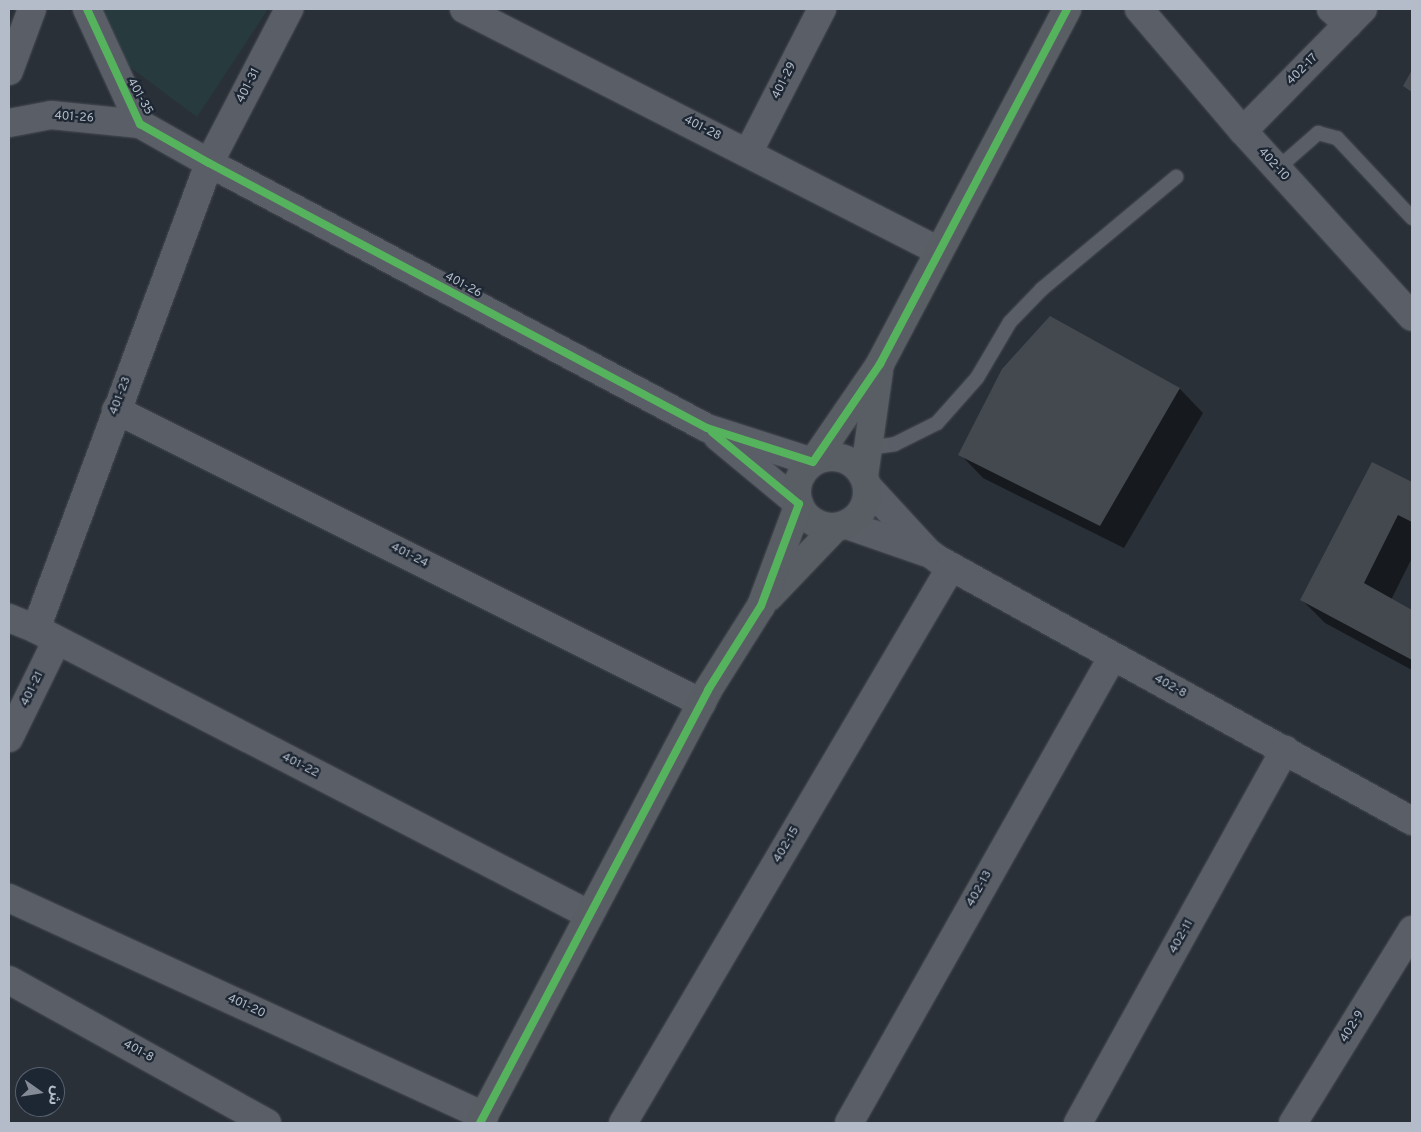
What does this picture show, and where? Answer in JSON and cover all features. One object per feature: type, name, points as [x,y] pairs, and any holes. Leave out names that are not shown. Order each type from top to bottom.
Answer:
[{"type":"street","points":[[9,72],[32,9]]},
{"type":"street","name":"401-35","points":[[87,9],[140,124],[209,163]]},
{"type":"street","name":"401-31","points":[[209,163],[288,9]]},
{"type":"street","name":"401-28","points":[[464,9],[939,252]]},
{"type":"street","name":"401-29","points":[[748,153],[822,9]]},
{"type":"street","points":[[482,1120],[702,702],[761,606],[799,504],[799,481],[880,364],[1067,9]]},
{"type":"street","name":"402-10","points":[[1140,9],[1243,131],[1412,317]]},
{"type":"street","name":"402-17","points":[[1243,131],[1348,14]]},
{"type":"street","name":"401-26","points":[[9,123],[51,116],[140,124]]},
{"type":"street","name":"401-26","points":[[209,163],[708,428]]},
{"type":"street","name":"401-23","points":[[47,635],[116,410],[209,163]]},
{"type":"street","points":[[761,606],[841,527],[864,510],[868,448],[880,364]]},
{"type":"street","name":"401-24","points":[[116,410],[702,702]]},
{"type":"street","points":[[708,428],[813,462],[836,457],[857,466],[866,481],[940,560]]},
{"type":"street","points":[[708,428],[799,504],[813,523],[841,527],[940,560]]},
{"type":"street","name":"402-8","points":[[940,560],[1412,821]]},
{"type":"street","name":"402-15","points":[[623,1123],[940,560]]},
{"type":"street","name":"401-22","points":[[9,618],[47,635],[590,915]]},
{"type":"street","name":"401-21","points":[[9,738],[47,635]]},
{"type":"street","name":"402-13","points":[[849,1123],[1113,656]]},
{"type":"street","name":"402-11","points":[[1078,1123],[1285,750]]},
{"type":"street","name":"401-20","points":[[9,898],[482,1120]]},
{"type":"street","name":"402-9","points":[[1293,1123],[1412,930]]},
{"type":"street","name":"401-8","points":[[9,980],[267,1123]]},
{"type":"lane","points":[[1277,169],[1318,133],[1337,138],[1412,218]]},
{"type":"lane","points":[[868,448],[895,444],[937,423],[977,378],[1010,322],[1036,296],[1176,177]]},
{"type":"green space","points":[[100,9],[268,9],[197,117],[119,59]]},
{"type":"building","points":[[1412,70],[1412,92],[1403,86]]},
{"type":"building","points":[[1050,316],[1180,388],[1100,526],[958,455],[1002,369]]},
{"type":"building","points":[[1372,462],[1412,482],[1412,522],[1398,515],[1364,583],[1412,610],[1412,660],[1300,600]]},
{"type":"cycle path","points":[[87,9],[140,124],[209,163],[707,428],[813,462],[880,364],[1067,9]]},
{"type":"cycle path","points":[[480,1123],[708,690],[761,606],[799,504],[712,432]]}]
